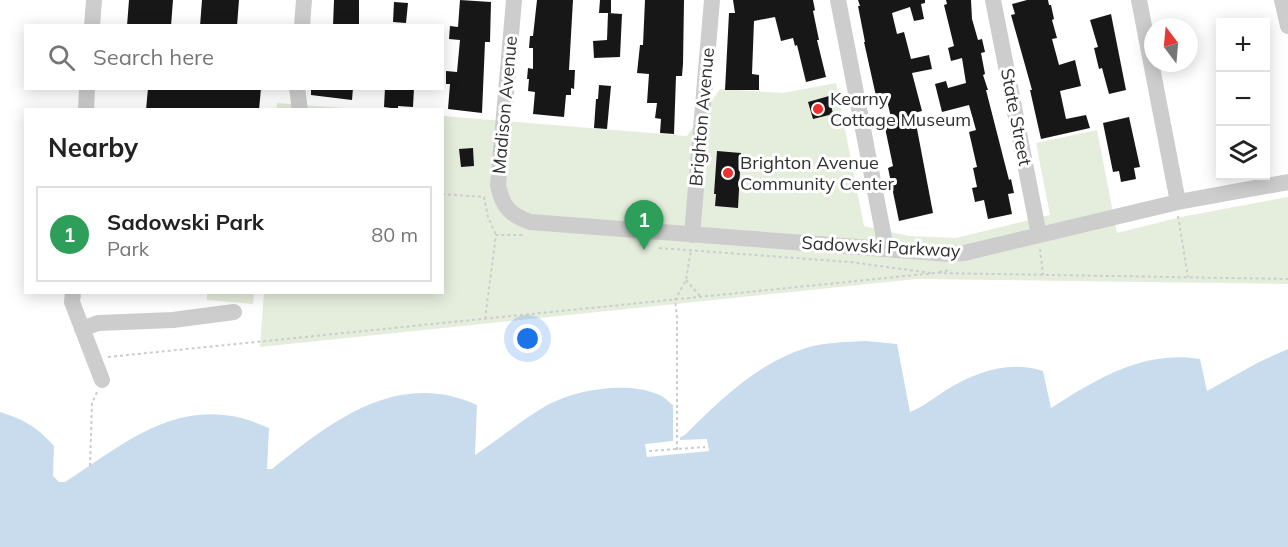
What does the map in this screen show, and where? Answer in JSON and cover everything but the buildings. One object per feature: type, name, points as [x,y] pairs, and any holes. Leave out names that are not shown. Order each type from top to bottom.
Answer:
[{"type":"street","points":[[92,24],[94,0]]},
{"type":"street","points":[[302,24],[304,0]]},
{"type":"street","name":"Madison Avenue","points":[[507,209],[498,185],[514,0]]},
{"type":"street","name":"Brighton Avenue","points":[[692,242],[712,0]]},
{"type":"street","points":[[838,0],[886,248]]},
{"type":"street","name":"State Street","points":[[993,0],[1039,242]]},
{"type":"street","points":[[1139,0],[1178,209]]},
{"type":"street","points":[[1282,0],[1288,26]]},
{"type":"street","points":[[86,108],[87,90]]},
{"type":"street","points":[[297,90],[300,108]]},
{"type":"street","name":"Sadowski Parkway","points":[[507,209],[517,218],[530,222],[692,242],[886,248],[950,254],[1039,242],[1288,182]]},
{"type":"street","points":[[73,294],[72,302],[102,380]]},
{"type":"street","points":[[82,328],[98,323],[173,320],[234,312]]},
{"type":"path","points":[[444,194],[484,197],[488,217],[496,236]]},
{"type":"path","points":[[1178,209],[1188,277]]},
{"type":"path","points":[[677,450],[675,300],[686,280],[692,242]]},
{"type":"path","points":[[1039,242],[1043,275]]},
{"type":"path","points":[[93,358],[935,273],[1288,279]]},
{"type":"path","points":[[686,280],[700,297]]},
{"type":"path","points":[[90,466],[92,403],[102,380]]},
{"type":"path","points":[[649,451],[705,447]]},
{"type":"green space","points":[[836,83],[864,226],[909,236],[956,238],[1050,215],[1036,143],[1097,130],[1117,233],[1181,217],[1288,197],[1288,284],[916,279],[260,347],[264,294],[444,294],[444,116],[687,136],[720,89],[783,93]]},
{"type":"green space","points":[[277,103],[344,108],[276,108]]},
{"type":"green space","points":[[207,294],[254,294],[253,304],[207,300]]},
{"type":"water","points":[[866,341],[897,344],[910,412],[969,378],[1005,367],[1043,371],[1051,408],[1103,377],[1140,363],[1179,357],[1200,359],[1207,391],[1259,362],[1288,349],[1288,547],[0,547],[0,412],[30,425],[54,446],[53,476],[59,482],[65,482],[120,445],[159,425],[180,418],[201,415],[236,417],[269,428],[267,469],[272,469],[342,418],[393,397],[420,393],[448,395],[477,405],[475,455],[544,407],[569,396],[599,389],[630,388],[644,390],[665,398],[676,408],[679,438],[741,384],[772,363],[813,346]]},
{"type":"pier","points":[[673,402],[679,407],[680,440],[707,439],[709,451],[647,457],[645,444],[673,441]]},
{"type":"place","name":"Kearny Cottage Museum","points":[[818,109]]},
{"type":"place","name":"Brighton Avenue Community Center","points":[[728,173]]},
{"type":"place","name":"Sadowski Park","points":[[644,250]]}]
